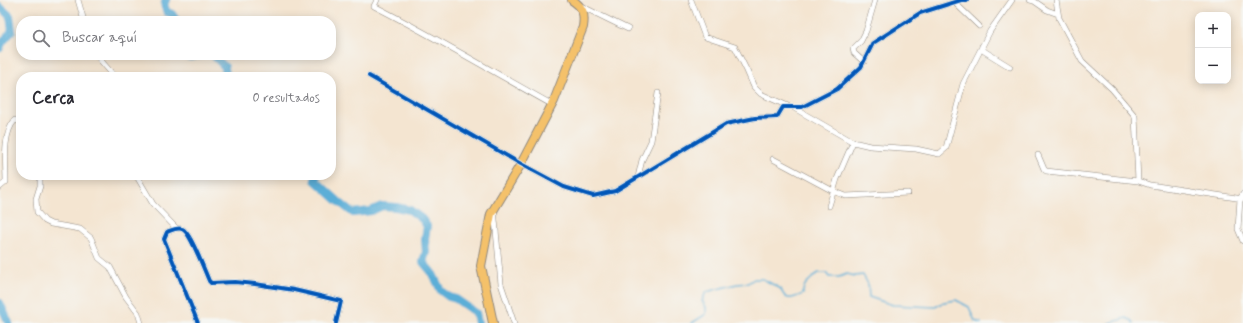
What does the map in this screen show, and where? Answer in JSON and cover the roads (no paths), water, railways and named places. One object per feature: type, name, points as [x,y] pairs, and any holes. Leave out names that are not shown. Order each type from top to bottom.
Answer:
[{"type":"main road","points":[[493,323],[481,266],[491,214],[521,164],[552,105],[583,27],[584,15],[580,6],[572,0]]},
{"type":"street","points":[[78,0],[83,16]]},
{"type":"street","points":[[377,0],[374,6],[420,29],[460,54],[552,105]]},
{"type":"street","points":[[691,0],[705,37],[734,47],[754,87],[761,94],[791,107],[853,142],[870,146],[916,149],[939,154],[946,148],[963,84],[990,31],[1012,0]]},
{"type":"street","points":[[864,62],[854,53],[853,49],[861,41],[866,31],[875,0]]},
{"type":"street","points":[[369,76],[521,164],[564,187],[593,196],[615,191],[726,124],[755,118],[777,117],[783,107],[802,107],[837,89],[861,67],[873,43],[920,13],[953,1],[967,0]]},
{"type":"street","points":[[1030,0],[1047,10],[1058,14]]},
{"type":"street","points":[[1056,0],[1059,18],[1082,61],[1112,89],[1135,116],[1138,181]]},
{"type":"street","points":[[953,1],[979,26]]},
{"type":"street","points":[[580,6],[628,30]]},
{"type":"street","points":[[982,46],[984,52],[1010,67]]},
{"type":"street","points":[[100,60],[111,72]]},
{"type":"street","points":[[638,177],[642,160],[651,141],[658,93]]},
{"type":"street","points":[[0,187],[6,182],[5,153],[12,124],[16,120]]},
{"type":"street","points":[[829,206],[837,179],[853,142]]},
{"type":"street","points":[[1038,155],[1044,170],[1046,171],[1138,181],[1150,185],[1242,197],[1238,229],[1243,240]]},
{"type":"street","points":[[773,159],[833,191],[846,196],[908,193]]},
{"type":"street","points":[[40,180],[40,186],[36,199],[37,212],[51,224],[80,229],[91,238],[99,258],[110,268],[126,297],[138,313],[141,323]]},
{"type":"street","points":[[139,180],[153,204],[176,228]]},
{"type":"street","points":[[494,208],[502,284],[514,323]]},
{"type":"street","points":[[198,323],[164,239],[167,232],[176,228],[185,230],[190,237],[211,283],[234,282],[255,284],[294,290],[341,301],[336,323]]},
{"type":"waterway","points":[[166,0],[164,5],[165,8],[167,12],[173,16]]},
{"type":"waterway","points":[[0,7],[10,16],[12,31],[2,43],[0,48]]},
{"type":"waterway","points":[[218,60],[225,67],[226,72]]},
{"type":"waterway","points":[[315,180],[353,213],[371,211],[382,206],[396,207],[410,210],[422,219],[427,226],[425,239],[426,252],[423,262],[433,274],[441,291],[449,297],[456,299],[476,313],[478,323]]},
{"type":"waterway","points":[[692,323],[706,314],[706,307],[702,301],[706,292],[737,284],[748,283],[754,279],[763,279],[781,289],[787,298],[793,298],[803,294],[803,289],[808,282],[819,273],[826,273],[829,277],[839,277],[847,274],[855,276],[863,275],[868,284],[869,297],[893,305],[935,307],[944,302],[956,300],[969,307],[975,321],[981,323]]},
{"type":"waterway","points":[[0,303],[9,323]]},
{"type":"waterway","points":[[1109,323],[1126,318],[1133,323]]}]
